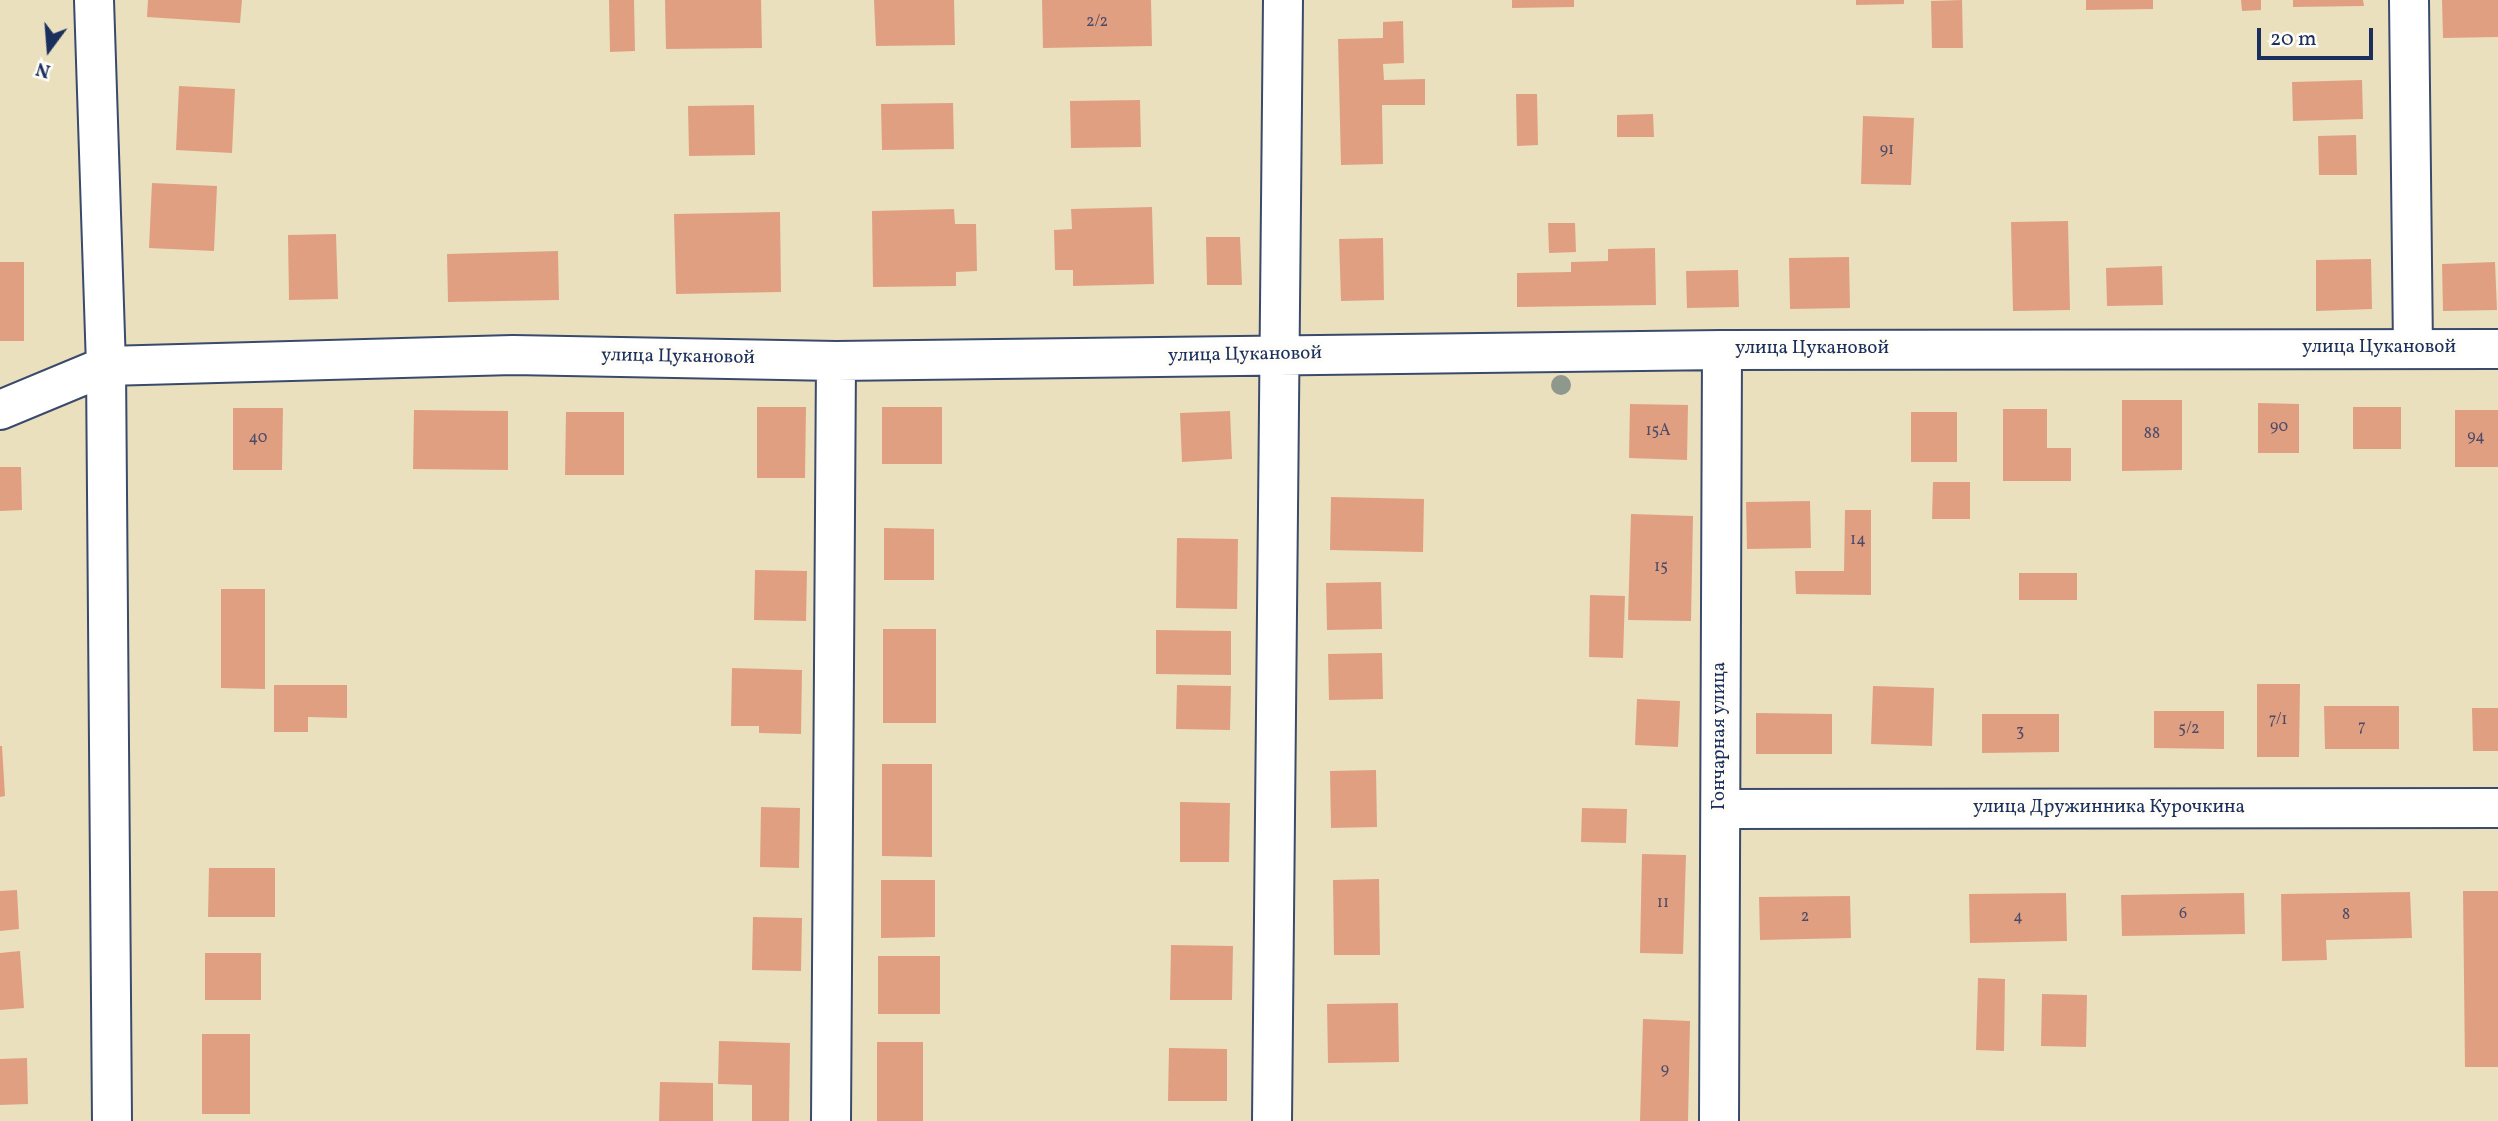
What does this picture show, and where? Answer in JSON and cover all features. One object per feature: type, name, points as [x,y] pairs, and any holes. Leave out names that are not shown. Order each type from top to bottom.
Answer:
[{"type":"street","points":[[93,0],[106,366],[112,1121]]},
{"type":"street","points":[[1272,1121],[1283,0]]},
{"type":"street","points":[[2409,0],[2413,349]]},
{"type":"street","name":"улица Цукановой","points":[[0,410],[106,366],[513,355],[836,361],[1722,350],[2498,349]]},
{"type":"street","name":"Гончарная улица","points":[[1719,1121],[1722,350]]},
{"type":"street","points":[[831,1121],[836,361]]},
{"type":"street","name":"улица Дружинника Курочкина","points":[[1721,809],[2498,808]]},
{"type":"building","points":[[148,0],[242,0],[240,23],[147,17]]},
{"type":"building","points":[[609,0],[634,0],[635,51],[610,52]]},
{"type":"building","points":[[665,0],[761,0],[762,48],[666,49]]},
{"type":"building","points":[[874,0],[954,0],[955,45],[876,46]]},
{"type":"building","points":[[1042,0],[1151,0],[1152,46],[1043,48]]},
{"type":"building","points":[[1512,0],[1574,0],[1574,7],[1512,8]]},
{"type":"building","points":[[1856,0],[1904,0],[1904,4],[1856,5]]},
{"type":"building","points":[[1962,0],[1963,48],[1932,48],[1931,1]]},
{"type":"building","points":[[2086,0],[2153,0],[2153,9],[2086,10]]},
{"type":"building","points":[[2241,0],[2261,0],[2261,10],[2242,11]]},
{"type":"building","points":[[2293,0],[2363,0],[2364,6],[2293,7]]},
{"type":"building","points":[[2442,0],[2498,0],[2498,37],[2443,38]]},
{"type":"building","points":[[1403,21],[1404,63],[1383,64],[1384,80],[1425,79],[1425,105],[1382,105],[1383,164],[1341,165],[1338,39],[1383,38],[1383,22]]},
{"type":"building","points":[[2362,80],[2363,119],[2293,121],[2292,82]]},
{"type":"building","points":[[179,86],[235,89],[232,153],[176,150]]},
{"type":"building","points":[[1516,94],[1537,94],[1538,145],[1517,146]]},
{"type":"building","points":[[1140,100],[1141,147],[1071,148],[1070,101]]},
{"type":"building","points":[[953,103],[954,149],[882,150],[881,104]]},
{"type":"building","points":[[754,105],[755,155],[689,156],[688,106]]},
{"type":"building","points":[[1653,114],[1654,137],[1617,137],[1617,115]]},
{"type":"building","points":[[1863,116],[1914,118],[1911,185],[1861,184]]},
{"type":"building","points":[[2356,135],[2357,175],[2319,175],[2318,136]]},
{"type":"building","points":[[152,183],[217,186],[214,251],[149,248]]},
{"type":"building","points":[[1152,207],[1154,284],[1073,286],[1073,270],[1055,270],[1054,230],[1072,229],[1071,209]]},
{"type":"building","points":[[954,209],[955,224],[976,224],[977,271],[956,272],[956,286],[873,287],[872,211]]},
{"type":"building","points":[[780,212],[781,292],[676,294],[674,214]]},
{"type":"building","points":[[2068,221],[2070,310],[2013,311],[2011,222]]},
{"type":"building","points":[[1548,223],[1575,223],[1576,252],[1549,253]]},
{"type":"building","points":[[336,234],[338,299],[289,300],[288,235]]},
{"type":"building","points":[[1206,237],[1240,237],[1242,285],[1207,285]]},
{"type":"building","points":[[1383,238],[1384,300],[1341,301],[1339,239]]},
{"type":"building","points":[[1655,248],[1656,305],[1517,307],[1517,273],[1571,272],[1571,262],[1608,261],[1608,249]]},
{"type":"building","points":[[558,251],[559,300],[448,302],[447,254]]},
{"type":"building","points":[[1849,257],[1850,308],[1790,309],[1789,258]]},
{"type":"building","points":[[2371,259],[2372,309],[2316,311],[2316,260]]},
{"type":"building","points":[[0,262],[24,262],[24,341],[0,341]]},
{"type":"building","points":[[2495,262],[2497,310],[2443,311],[2442,264]]},
{"type":"building","points":[[2162,266],[2163,305],[2107,306],[2106,268]]},
{"type":"building","points":[[1738,270],[1739,307],[1687,308],[1686,271]]},
{"type":"building","points":[[2122,400],[2182,400],[2182,470],[2122,471]]},
{"type":"building","points":[[2258,403],[2299,404],[2299,453],[2258,453]]},
{"type":"building","points":[[1630,404],[1688,405],[1687,460],[1629,458]]},
{"type":"building","points":[[757,407],[806,407],[805,478],[757,478]]},
{"type":"building","points":[[882,407],[942,407],[942,464],[882,464]]},
{"type":"building","points":[[2353,407],[2401,407],[2401,449],[2353,449]]},
{"type":"building","points":[[233,408],[283,408],[282,470],[233,470]]},
{"type":"building","points":[[2003,409],[2047,409],[2047,448],[2071,448],[2071,481],[2003,481]]},
{"type":"building","points":[[414,410],[508,411],[508,470],[413,469]]},
{"type":"building","points":[[2455,410],[2498,410],[2498,467],[2455,467]]},
{"type":"building","points":[[1230,411],[1232,459],[1182,462],[1180,413]]},
{"type":"building","points":[[566,412],[624,412],[624,475],[565,475]]},
{"type":"building","points":[[1911,412],[1957,412],[1957,462],[1911,462]]},
{"type":"building","points":[[0,467],[21,467],[22,510],[0,511]]},
{"type":"building","points":[[1933,482],[1970,482],[1970,519],[1932,519]]},
{"type":"building","points":[[1331,497],[1424,499],[1423,552],[1330,550]]},
{"type":"building","points":[[1810,501],[1811,548],[1747,549],[1746,502]]},
{"type":"building","points":[[1845,510],[1871,510],[1871,595],[1796,594],[1795,571],[1844,571]]},
{"type":"building","points":[[1631,514],[1693,516],[1691,621],[1628,620]]},
{"type":"building","points":[[884,528],[934,529],[934,580],[884,580]]},
{"type":"building","points":[[1177,538],[1238,539],[1237,609],[1176,608]]},
{"type":"building","points":[[755,570],[807,571],[806,621],[754,620]]},
{"type":"building","points":[[2019,573],[2077,573],[2077,600],[2019,600]]},
{"type":"building","points":[[1381,582],[1382,629],[1327,630],[1326,583]]},
{"type":"building","points":[[221,589],[265,589],[265,689],[221,688]]},
{"type":"building","points":[[1590,595],[1625,596],[1623,658],[1589,657]]},
{"type":"building","points":[[883,629],[936,629],[936,723],[883,723]]},
{"type":"building","points":[[1156,630],[1231,631],[1231,675],[1156,674]]},
{"type":"building","points":[[1382,653],[1383,699],[1329,700],[1328,654]]},
{"type":"building","points":[[732,668],[802,670],[801,734],[759,733],[759,726],[731,726]]},
{"type":"building","points":[[2257,684],[2300,684],[2299,757],[2257,757]]},
{"type":"building","points":[[274,685],[347,685],[347,718],[308,717],[308,732],[274,732]]},
{"type":"building","points":[[1177,685],[1231,686],[1230,730],[1176,729]]},
{"type":"building","points":[[1873,686],[1934,688],[1932,746],[1871,744]]},
{"type":"building","points":[[1637,699],[1680,701],[1678,747],[1635,745]]},
{"type":"building","points":[[2324,706],[2399,706],[2399,749],[2325,749]]},
{"type":"building","points":[[2472,708],[2498,708],[2498,751],[2473,751]]},
{"type":"building","points":[[2154,711],[2224,711],[2224,749],[2154,748]]},
{"type":"building","points":[[1756,713],[1832,714],[1832,754],[1756,754]]},
{"type":"building","points":[[1982,714],[2059,714],[2059,752],[1982,753]]},
{"type":"building","points":[[0,746],[5,796],[0,797]]},
{"type":"building","points":[[882,764],[932,764],[932,857],[882,856]]},
{"type":"building","points":[[1376,770],[1377,827],[1331,828],[1330,771]]},
{"type":"building","points":[[1180,802],[1230,803],[1229,862],[1180,862]]},
{"type":"building","points":[[761,807],[800,808],[799,868],[760,867]]},
{"type":"building","points":[[1582,808],[1627,809],[1626,843],[1581,842]]},
{"type":"building","points":[[1642,854],[1686,855],[1683,954],[1640,953]]},
{"type":"building","points":[[209,868],[275,868],[275,917],[208,917]]},
{"type":"building","points":[[1379,879],[1380,955],[1334,955],[1333,880]]},
{"type":"building","points":[[881,880],[935,880],[935,937],[881,938]]},
{"type":"building","points":[[17,890],[19,929],[0,931],[0,891]]},
{"type":"building","points":[[2463,891],[2498,891],[2498,1067],[2465,1067]]},
{"type":"building","points":[[2410,892],[2412,938],[2326,940],[2327,960],[2282,961],[2281,894]]},
{"type":"building","points":[[2066,893],[2067,941],[1970,943],[1969,894]]},
{"type":"building","points":[[2244,893],[2245,934],[2122,936],[2121,895]]},
{"type":"building","points":[[1850,896],[1851,938],[1760,940],[1759,897]]},
{"type":"building","points":[[753,917],[802,918],[801,971],[752,970]]},
{"type":"building","points":[[1171,945],[1233,946],[1232,1000],[1170,1000]]},
{"type":"building","points":[[20,951],[24,1008],[0,1010],[0,953]]},
{"type":"building","points":[[205,953],[261,953],[261,1000],[205,1000]]},
{"type":"building","points":[[878,956],[940,956],[940,1014],[878,1014]]},
{"type":"building","points":[[1978,978],[2005,979],[2004,1051],[1976,1050]]},
{"type":"building","points":[[2042,994],[2087,995],[2086,1047],[2041,1046]]},
{"type":"building","points":[[1398,1003],[1399,1062],[1328,1063],[1327,1004]]},
{"type":"building","points":[[1643,1019],[1690,1021],[1688,1121],[1640,1121]]},
{"type":"building","points":[[202,1034],[250,1034],[250,1114],[202,1114]]},
{"type":"building","points":[[719,1041],[790,1043],[789,1121],[752,1121],[752,1085],[718,1084]]},
{"type":"building","points":[[877,1042],[923,1042],[923,1121],[877,1121]]},
{"type":"building","points":[[1169,1048],[1227,1049],[1227,1101],[1168,1101]]},
{"type":"building","points":[[27,1058],[28,1104],[0,1105],[0,1059]]},
{"type":"building","points":[[660,1082],[713,1083],[713,1121],[659,1121]]}]
